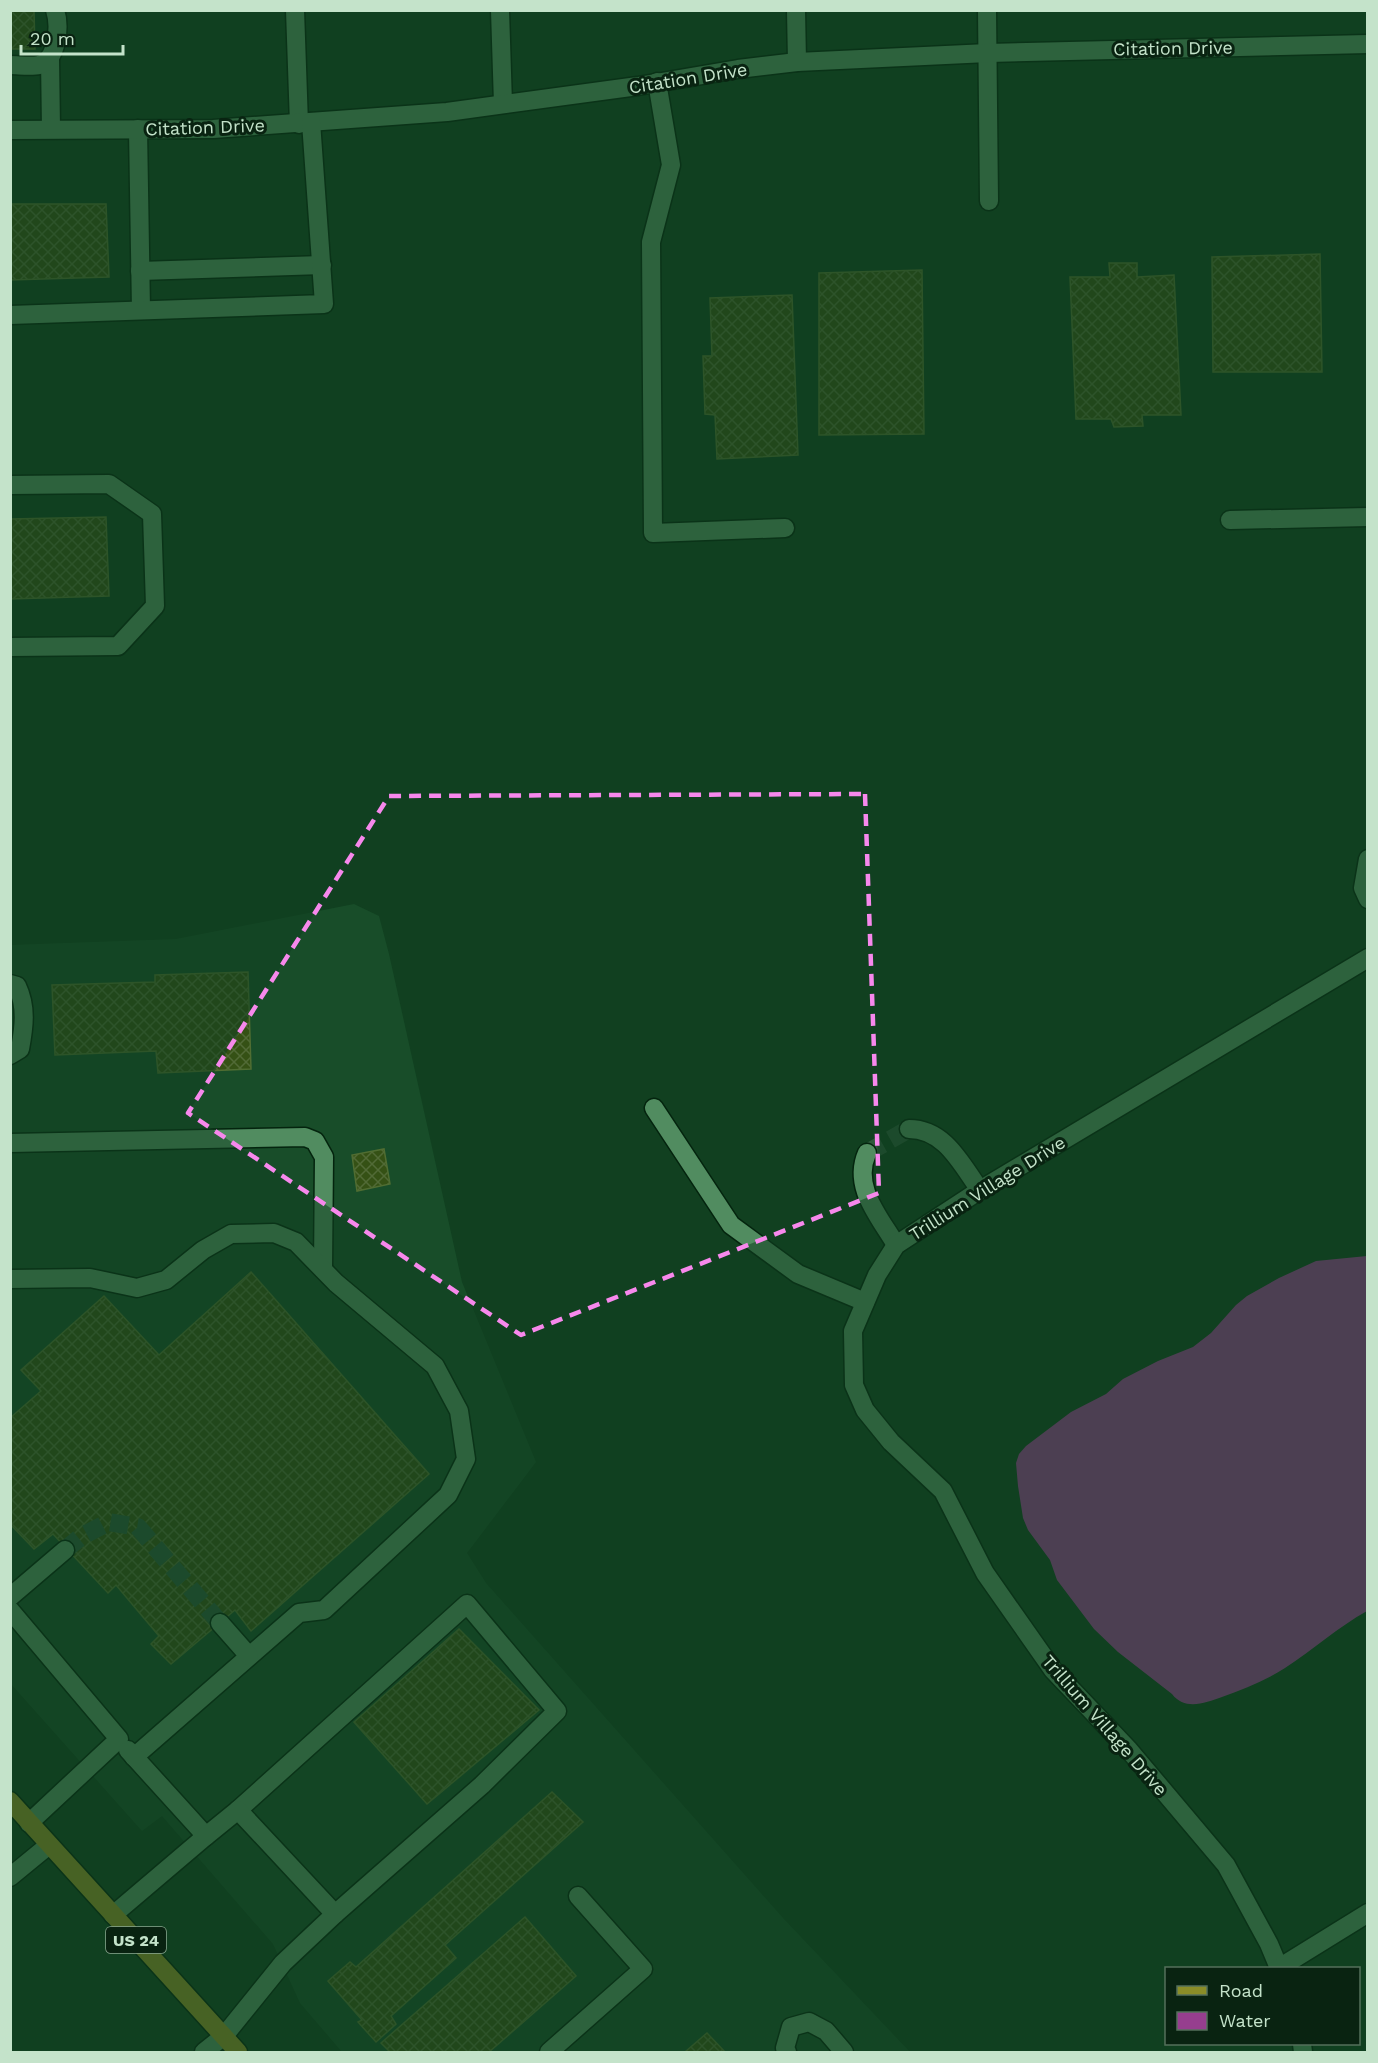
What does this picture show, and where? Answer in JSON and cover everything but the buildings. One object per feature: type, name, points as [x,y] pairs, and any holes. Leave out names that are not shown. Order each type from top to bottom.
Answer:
[{"type":"main road","name":"US 24","points":[[10,1801],[238,2052]]},
{"type":"street","points":[[51,129],[45,62],[55,46],[56,10]]},
{"type":"street","points":[[10,315],[324,304],[322,265],[304,123],[295,10]]},
{"type":"street","points":[[500,10],[502,104]]},
{"type":"street","points":[[796,10],[797,62]]},
{"type":"street","points":[[987,10],[989,201]]},
{"type":"street","name":"Citation Drive","points":[[10,130],[213,129],[447,112],[797,62],[988,53],[1368,44]]},
{"type":"street","points":[[10,65],[45,62]]},
{"type":"street","points":[[657,82],[671,165],[651,242],[653,533],[785,528]]},
{"type":"street","points":[[138,129],[141,310]]},
{"type":"street","points":[[140,271],[322,265]]},
{"type":"street","points":[[10,485],[109,483],[152,514],[155,606],[118,646],[10,647]]},
{"type":"street","points":[[1230,519],[1368,516]]},
{"type":"street","points":[[1368,859],[1363,888],[1368,899]]},
{"type":"street","name":"Trillium Village Drive","points":[[1279,1967],[1269,1944],[1226,1865],[1129,1750],[1053,1670],[985,1573],[943,1491],[891,1442],[865,1410],[854,1385],[853,1331],[878,1275],[896,1245],[980,1190],[1368,958]]},
{"type":"street","points":[[10,984],[17,986],[22,997],[25,1026],[20,1049],[10,1055]]},
{"type":"street","points":[[654,1108],[731,1225],[798,1274],[865,1302]]},
{"type":"street","points":[[909,1129],[932,1132],[943,1140],[980,1190]]},
{"type":"street","points":[[10,1143],[305,1137],[315,1141],[324,1157],[322,1269]]},
{"type":"street","points":[[867,1153],[862,1165],[862,1179],[866,1194],[896,1245]]},
{"type":"street","points":[[10,1279],[90,1278],[137,1288],[166,1281],[203,1250],[231,1234],[274,1233],[296,1242],[336,1283],[435,1366],[459,1411],[466,1459],[448,1495],[324,1610],[298,1613],[134,1757]]},
{"type":"street","points":[[10,1597],[65,1550]]},
{"type":"street","points":[[113,1915],[238,1810],[467,1604],[557,1711],[482,1785],[335,1914],[283,1963],[224,2036],[204,2052]]},
{"type":"street","points":[[10,1610],[118,1739],[206,1836]]},
{"type":"street","points":[[220,1623],[249,1656]]},
{"type":"street","points":[[29,1823],[118,1739]]},
{"type":"street","points":[[238,1810],[335,1914]]},
{"type":"street","points":[[10,1877],[49,1845]]},
{"type":"street","points":[[549,2052],[643,1969],[578,1896]]},
{"type":"street","points":[[1281,1967],[1368,1912]]},
{"type":"street","points":[[787,2052],[784,2048],[791,2027],[809,2022],[826,2031],[844,2052]]},
{"type":"highlighted area","points":[[865,794],[879,1193],[521,1335],[188,1113],[389,796]]},
{"type":"shaded area","points":[[354,904],[379,916],[462,1282],[536,1462],[467,1553],[486,1583],[783,1918],[910,2052],[342,2052],[300,2003],[273,1944],[162,1816],[142,1831],[11,1684],[10,945],[176,939]]},
{"type":"water","points":[[1367,1256],[1367,1611],[1285,1668],[1262,1681],[1209,1701],[1195,1704],[1183,1702],[1118,1652],[1094,1629],[1057,1580],[1050,1560],[1028,1530],[1023,1518],[1016,1463],[1019,1454],[1026,1446],[1071,1412],[1106,1394],[1123,1379],[1158,1361],[1193,1347],[1211,1333],[1247,1296],[1316,1261]]},
{"type":"tunnel","points":[[867,1153],[909,1129]]},
{"type":"tunnel","points":[[65,1550],[82,1536],[109,1522],[138,1527],[220,1623]]}]
